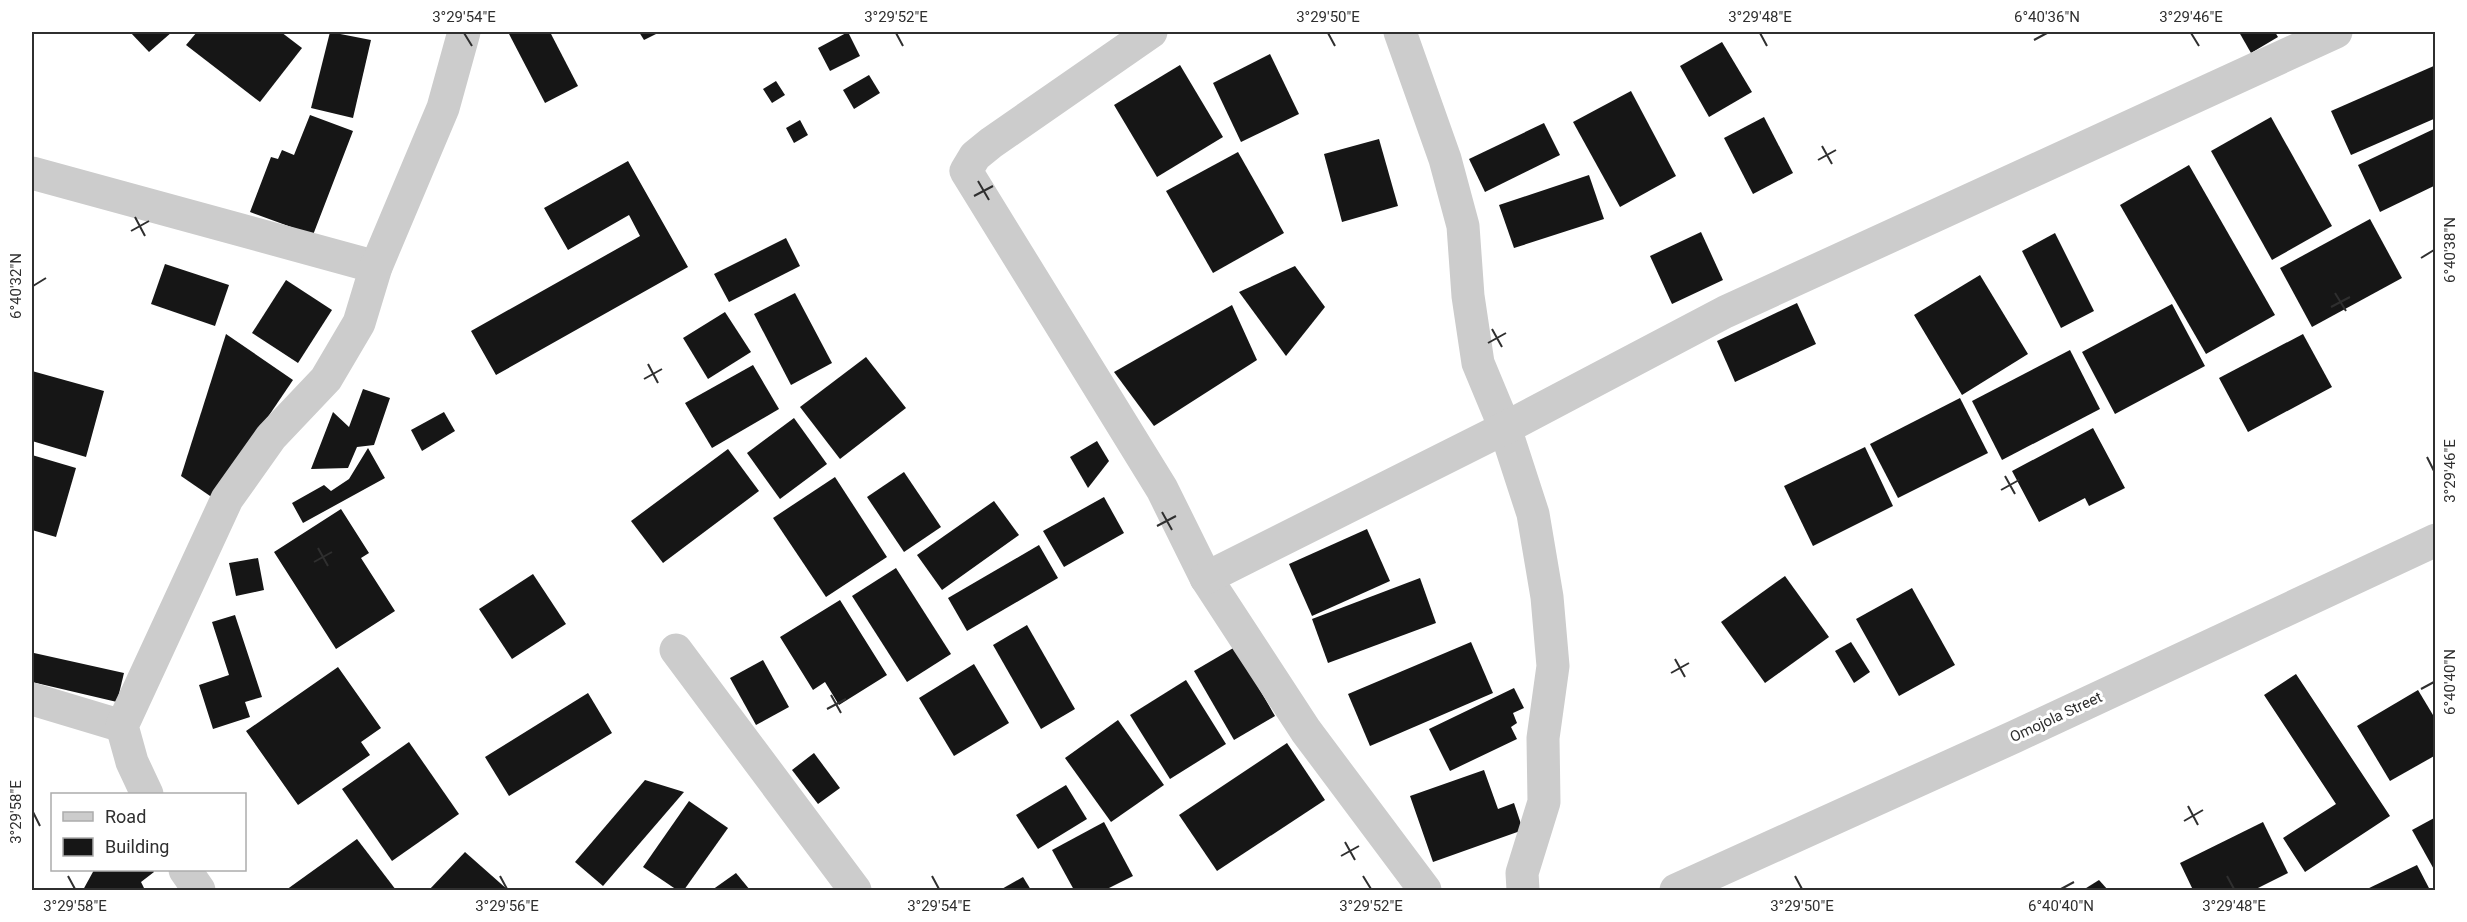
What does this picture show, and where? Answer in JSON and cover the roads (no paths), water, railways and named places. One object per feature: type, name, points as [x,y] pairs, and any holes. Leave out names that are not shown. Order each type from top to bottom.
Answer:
[{"type":"street","points":[[146,793],[132,762],[122,726],[227,499],[271,437],[326,379],[359,323],[376,267],[442,108],[464,32]]},
{"type":"street","points":[[1151,32],[991,143],[975,156],[966,171],[1162,489],[1206,578],[1306,731],[1425,891]]},
{"type":"street","points":[[1400,32],[1448,170],[1463,226],[1468,296],[1478,363],[1505,428],[1533,514],[1547,597],[1553,666],[1544,738],[1544,802],[1522,873],[1523,891]]},
{"type":"street","points":[[1206,578],[1505,428],[1725,312],[2336,32]]},
{"type":"street","points":[[32,173],[376,267]]},
{"type":"street","name":"Omojola Street","points":[[1676,891],[2025,732],[2436,540]]},
{"type":"street","points":[[676,650],[855,891]]},
{"type":"street","points":[[32,699],[122,726]]},
{"type":"street","points":[[186,871],[199,891]]}]
